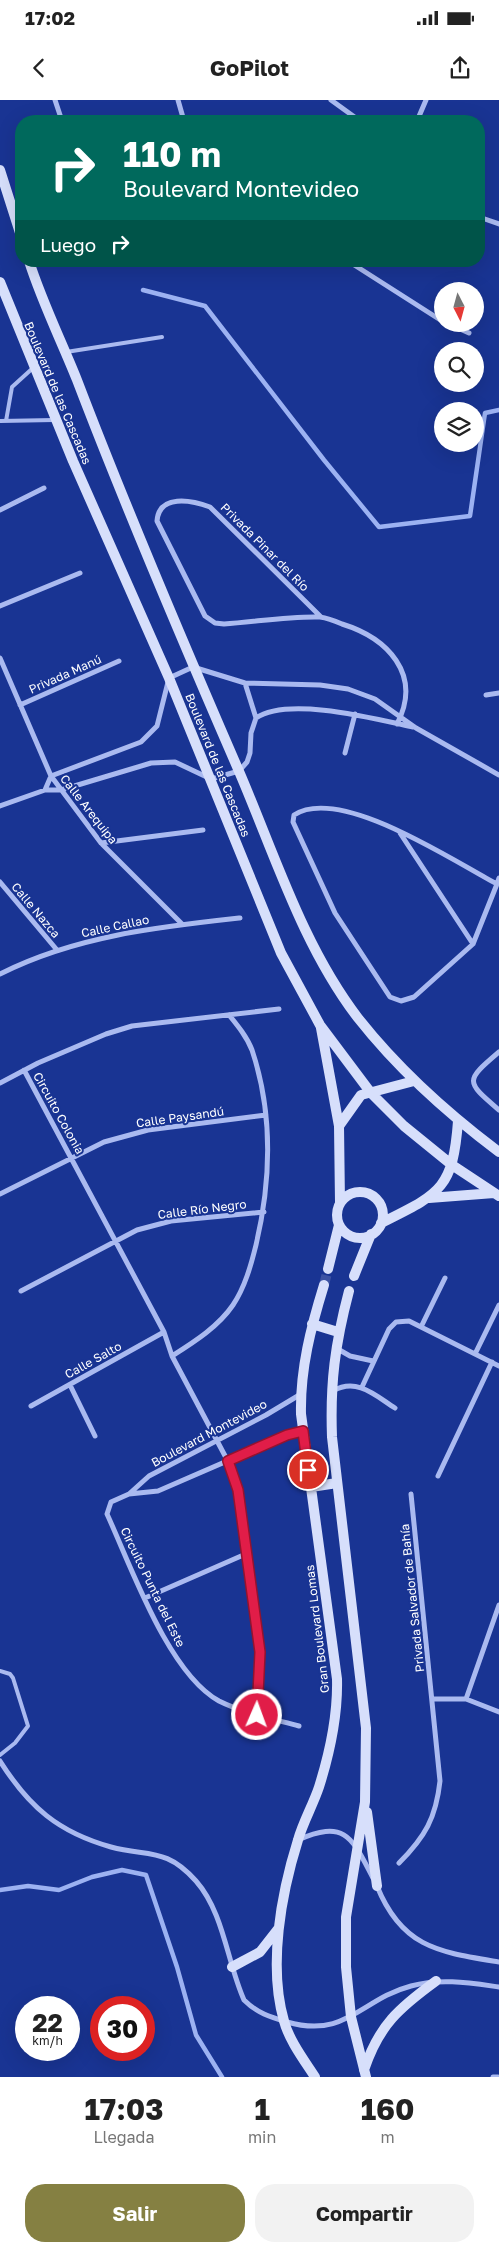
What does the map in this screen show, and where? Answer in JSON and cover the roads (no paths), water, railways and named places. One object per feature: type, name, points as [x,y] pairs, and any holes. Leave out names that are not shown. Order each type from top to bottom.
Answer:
[{"type":"main road","points":[[0,170],[15,217]]},
{"type":"main road","name":"Boulevard de las Cascadas","points":[[31,267],[38,290],[66,352],[103,450],[192,666],[239,772],[304,928],[338,989],[358,1018],[414,1081],[458,1121],[499,1152]]},
{"type":"main road","name":"Boulevard de las Cascadas","points":[[0,282],[57,420],[169,678],[281,954],[320,1025],[371,1093],[404,1126],[452,1165],[497,1195]]},
{"type":"main road","points":[[320,1025],[338,1126],[340,1203],[337,1217],[339,1225],[328,1269]]},
{"type":"main road","points":[[338,1126],[361,1095],[414,1081]]},
{"type":"main road","points":[[354,1276],[371,1234],[381,1223],[429,1198],[445,1182],[452,1165],[458,1121]]},
{"type":"main road","points":[[340,1203],[352,1193],[367,1193],[379,1202],[383,1216],[381,1223]]},
{"type":"main road","points":[[429,1198],[497,1195]]},
{"type":"main road","points":[[339,1225],[350,1236],[365,1237],[371,1234]]},
{"type":"main road","name":"Gran Boulevard Lomas","points":[[315,2077],[284,2021],[277,1967],[278,1929],[298,1841],[318,1788],[334,1730],[338,1705],[338,1679],[303,1431],[301,1394],[312,1324],[324,1284]]},
{"type":"main road","points":[[349,1291],[338,1332],[330,1392],[332,1437],[366,1728],[365,1802],[346,1917],[346,1967],[350,2017],[365,2074]]},
{"type":"main road","points":[[312,1324],[338,1332]]},
{"type":"main road","points":[[311,1487],[337,1483]]},
{"type":"main road","points":[[365,1802],[377,1886]]},
{"type":"main road","points":[[232,1967],[260,1952],[278,1929]]},
{"type":"main road","points":[[365,2074],[372,2046],[390,2018],[406,2002],[436,1981]]},
{"type":"street","points":[[55,100],[60,115]]},
{"type":"street","points":[[178,100],[182,115]]},
{"type":"street","points":[[331,100],[352,115]]},
{"type":"street","points":[[420,115],[426,100]]},
{"type":"street","points":[[485,219],[499,224]]},
{"type":"street","points":[[357,267],[434,316]]},
{"type":"street","points":[[0,510],[44,488]]},
{"type":"street","name":"Privada Pinar del Río","points":[[321,617],[210,507],[198,502],[180,501],[165,504],[158,511],[157,521],[205,616],[214,623],[224,624],[321,617],[362,630],[380,640],[394,656],[404,680],[405,698],[397,724]]},
{"type":"street","points":[[0,606],[80,573]]},
{"type":"street","name":"Calle Arequipa","points":[[0,658],[51,776],[100,843],[182,924]]},
{"type":"street","name":"Privada Manú","points":[[20,705],[119,661]]},
{"type":"street","points":[[46,790],[51,776],[141,742],[157,726],[169,678],[192,666],[245,683],[320,685],[348,689],[375,699],[416,728],[499,775]]},
{"type":"street","points":[[0,806],[46,790],[61,790],[151,763],[175,762],[211,779],[239,772],[249,757],[251,733],[256,718],[245,683]]},
{"type":"street","points":[[486,695],[499,693]]},
{"type":"street","points":[[256,718],[271,710],[296,709],[355,714],[416,728]]},
{"type":"street","points":[[345,753],[355,714]]},
{"type":"street","points":[[496,884],[371,817],[344,809],[321,806],[301,810],[294,815],[293,822],[335,913],[390,996],[401,1001],[414,997],[473,944],[499,878]]},
{"type":"street","points":[[100,843],[203,830]]},
{"type":"street","points":[[400,832],[473,944]]},
{"type":"street","name":"Calle Nazca","points":[[0,882],[57,950]]},
{"type":"street","name":"Calle Callao","points":[[0,974],[57,950],[122,933],[240,918]]},
{"type":"street","name":"Circuito Colonia","points":[[218,1440],[172,1356],[164,1332],[24,1070],[106,1034],[132,1026],[279,1010]]},
{"type":"street","points":[[172,1356],[200,1338],[233,1305],[249,1272],[264,1212],[269,1164],[266,1115],[252,1050],[244,1034],[229,1015]]},
{"type":"street","points":[[499,1052],[475,1072],[472,1081],[475,1090],[499,1110]]},
{"type":"street","points":[[0,1083],[24,1070]]},
{"type":"street","name":"Calle Paysandú","points":[[0,1194],[104,1142],[148,1130],[266,1115]]},
{"type":"street","name":"Calle Río Negro","points":[[21,1291],[136,1230],[171,1221],[264,1212]]},
{"type":"street","points":[[421,1327],[445,1278]]},
{"type":"street","points":[[475,1354],[499,1306]]},
{"type":"street","points":[[362,1387],[389,1329],[396,1322],[409,1321],[499,1366]]},
{"type":"street","name":"Calle Salto","points":[[31,1406],[164,1332]]},
{"type":"street","points":[[335,1348],[350,1356],[373,1361]]},
{"type":"street","points":[[438,1476],[492,1362]]},
{"type":"street","points":[[70,1384],[95,1436]]},
{"type":"street","points":[[330,1392],[347,1386],[362,1387],[395,1408]]},
{"type":"street","name":"Boulevard Montevideo","points":[[108,1514],[111,1502],[128,1494],[149,1476],[301,1394]]},
{"type":"street","points":[[128,1494],[158,1491],[287,1435],[303,1431]]},
{"type":"street","points":[[218,1440],[238,1490],[248,1553],[260,1652],[257,1715]]},
{"type":"street","name":"Privada Salvador de Bahía","points":[[400,1863],[428,1829],[438,1804],[440,1780],[411,1494]]},
{"type":"street","name":"Circuito Punta del Este","points":[[108,1514],[145,1598],[174,1654],[193,1680],[219,1700],[257,1715],[299,1726]]},
{"type":"street","points":[[145,1598],[248,1553]]},
{"type":"street","points":[[466,1700],[499,1605]]},
{"type":"street","points":[[432,1699],[466,1700],[499,1712]]},
{"type":"street","points":[[0,1761],[27,1800],[51,1821],[66,1830],[110,1847],[157,1854],[179,1864],[196,1881],[207,1896],[244,2000],[255,2010],[284,2021],[319,2028],[350,2017],[390,1993],[436,1981],[499,1987]]},
{"type":"street","points":[[298,1841],[319,1831],[342,1833],[358,1849],[377,1886],[386,1909],[401,1928],[430,1948],[499,1962]]},
{"type":"street","points":[[493,2077],[498,2077]]},
{"type":"lane","points":[[66,352],[162,337]]},
{"type":"lane","points":[[6,421],[12,387],[34,366]]},
{"type":"lane","points":[[0,421],[57,420]]},
{"type":"lane","points":[[0,1671],[10,1674],[13,1678],[28,1726],[15,1743],[0,1754]]},
{"type":"waterway","points":[[143,290],[205,306],[324,460],[379,527],[470,516],[485,413],[499,410]]},
{"type":"waterway","points":[[0,1890],[28,1886],[59,1890],[92,1877],[122,1870],[146,1875],[177,1967],[196,2035],[222,2077]]},
{"type":"tunnel","points":[[324,1285],[328,1269]]}]
